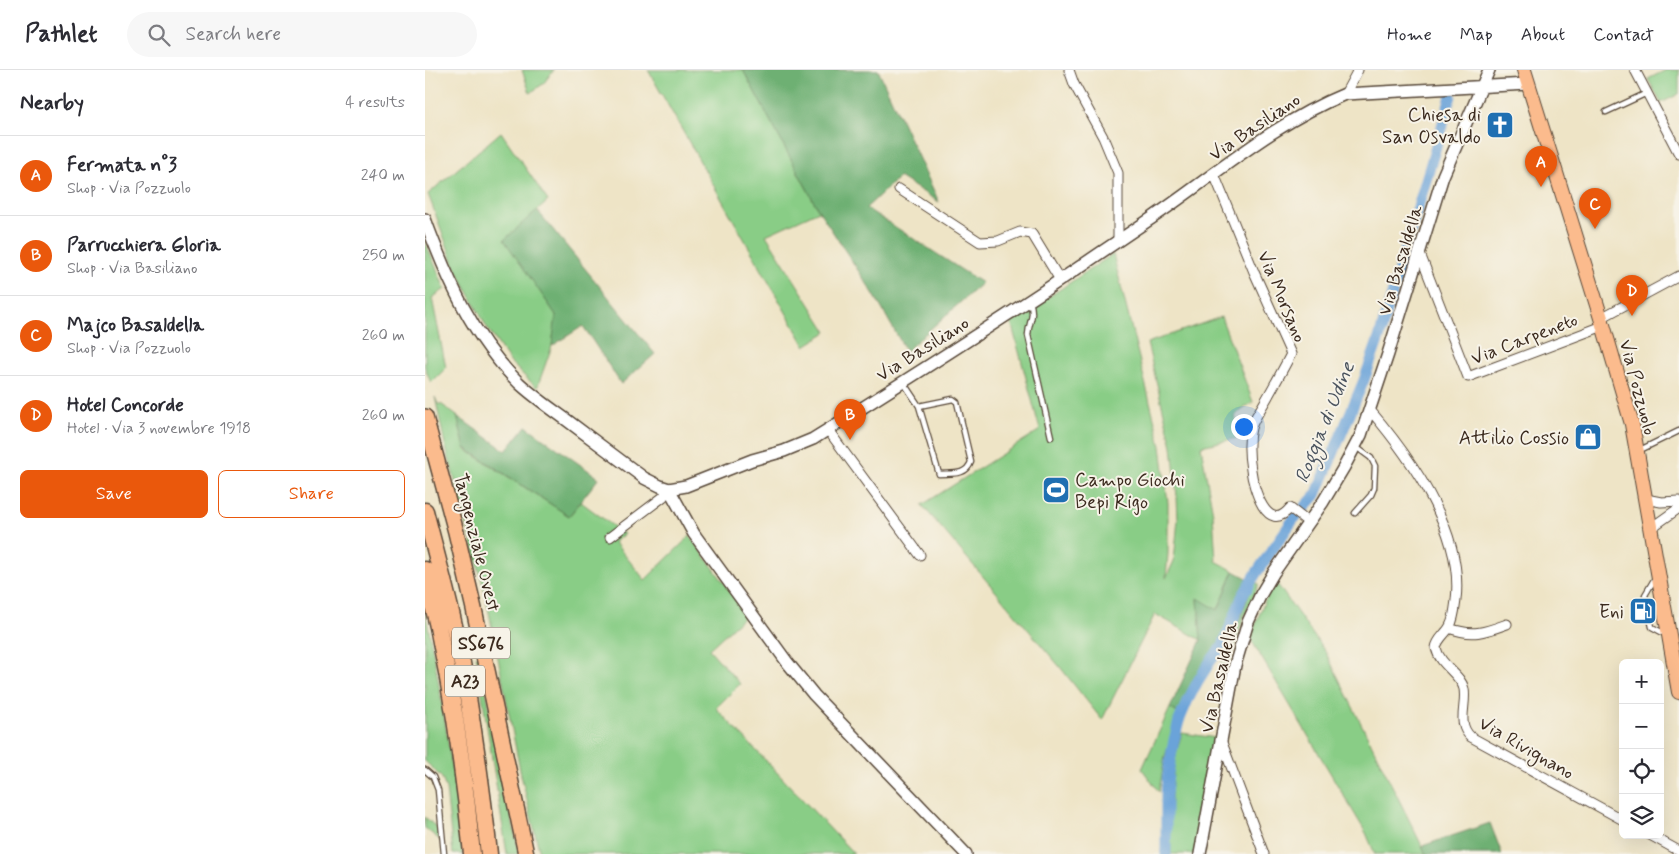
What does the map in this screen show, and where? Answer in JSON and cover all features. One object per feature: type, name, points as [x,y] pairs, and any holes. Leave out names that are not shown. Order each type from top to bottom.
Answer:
[{"type":"highway","name":"Tangenziale Ovest","points":[[425,417],[457,532],[475,609],[526,854]]},
{"type":"highway","name":"A23","points":[[425,511],[441,571],[465,684],[481,782],[489,854]]},
{"type":"highway","name":"A23","points":[[425,570],[439,632],[466,788],[473,854]]},
{"type":"main road","name":"Via Pozzuolo","points":[[1524,70],[1632,424],[1679,692]]},
{"type":"street","points":[[1069,70],[1118,173],[1118,240]]},
{"type":"street","points":[[1345,94],[1358,70]]},
{"type":"street","points":[[1481,86],[1489,70]]},
{"type":"street","points":[[1635,70],[1679,154]]},
{"type":"street","name":"Via Basiliano","points":[[669,489],[686,486],[813,439],[1030,300],[1290,120],[1319,104],[1345,94],[1528,84]]},
{"type":"street","name":"Via Basaldella","points":[[1200,854],[1235,664],[1248,622],[1261,594],[1305,520],[1328,495],[1355,446],[1369,410],[1420,254],[1443,176],[1481,86]]},
{"type":"street","name":"Via Morsano","points":[[1214,174],[1254,272],[1291,354],[1251,427],[1251,469],[1253,481],[1265,510],[1274,517],[1285,514],[1290,508],[1305,520]]},
{"type":"street","points":[[899,189],[981,242],[998,241],[1020,232],[1032,234],[1060,280]]},
{"type":"street","points":[[425,219],[443,266],[461,304],[474,328],[499,361],[533,395],[644,478],[669,489],[694,534],[813,695],[966,854]]},
{"type":"street","name":"Via Carpeneto","points":[[1420,254],[1468,377],[1602,322]]},
{"type":"street","points":[[1602,322],[1679,276]]},
{"type":"street","name":"Via Rivignano","points":[[1369,410],[1393,436],[1415,470],[1436,507],[1447,536],[1456,566],[1457,582],[1454,614],[1449,628],[1437,642],[1436,648],[1444,664],[1462,684],[1464,695],[1463,725],[1468,735],[1619,818]]},
{"type":"street","points":[[827,430],[920,555]]},
{"type":"street","points":[[611,537],[663,497],[669,489]]},
{"type":"street","points":[[1645,499],[1661,502],[1679,501]]},
{"type":"street","points":[[1651,528],[1679,508]]},
{"type":"street","points":[[1449,628],[1460,632],[1474,633],[1507,624]]},
{"type":"street","points":[[1221,740],[1264,854]]},
{"type":"street","points":[[1657,839],[1679,851]]},
{"type":"lane","points":[[1606,112],[1647,93]]},
{"type":"lane","points":[[1030,300],[1033,316],[1028,328],[1028,335],[1051,437]]},
{"type":"lane","points":[[902,381],[919,406],[939,474],[963,473],[969,468],[971,462],[957,402],[953,399],[919,406]]},
{"type":"lane","points":[[1637,452],[1679,431]]},
{"type":"lane","points":[[1355,446],[1371,458],[1375,466],[1374,488],[1371,495],[1355,513]]},
{"type":"lane","points":[[425,770],[433,777],[438,790],[444,854]]},
{"type":"green space","points":[[522,70],[554,70],[543,84],[530,93]]},
{"type":"green space","points":[[648,70],[743,70],[819,211],[766,235],[827,332],[805,346]]},
{"type":"green space","points":[[743,70],[878,70],[939,202],[899,177],[866,208],[982,283],[906,351],[873,293],[819,211]]},
{"type":"green space","points":[[1666,70],[1679,70],[1679,94],[1661,103],[1648,79]]},
{"type":"green space","points":[[501,132],[548,201],[505,240],[556,315],[552,346],[537,388],[510,362],[486,326],[455,267],[428,194]]},
{"type":"green space","points":[[537,210],[655,354],[621,384],[583,326],[552,346],[556,315],[504,240]]},
{"type":"green space","points":[[425,241],[445,289],[432,298],[446,368],[431,383],[425,367]]},
{"type":"green space","name":"Campo Giochi Bepi Rigo","points":[[1113,254],[1161,446],[1168,503],[1166,578],[1174,561],[1178,519],[1177,497],[1172,446],[1147,343],[1221,317],[1253,402],[1235,415],[1238,438],[1201,446],[1213,514],[1216,561],[1234,571],[1217,611],[1198,599],[1201,640],[1155,614],[1102,720],[1060,667],[922,505],[1040,430],[1011,322]]},
{"type":"green space","points":[[435,397],[438,404],[441,404],[457,416],[465,449],[569,516],[581,502],[624,534],[614,542],[645,580],[690,536],[747,614],[709,649],[740,684],[716,708],[854,854],[540,854],[521,775],[485,592],[445,444]]},
{"type":"green space","points":[[457,416],[506,451],[526,426],[599,478],[569,516],[465,448]]},
{"type":"green space","points":[[1234,571],[1249,579],[1239,594],[1219,645],[1206,661],[1179,714],[1170,708],[1201,640],[1198,598],[1218,610]]},
{"type":"green space","points":[[1275,581],[1326,653],[1426,854],[1375,854],[1366,833],[1250,638]]},
{"type":"green space","points":[[1254,582],[1259,584],[1242,622],[1228,669],[1221,664]]},
{"type":"green space","points":[[425,611],[447,732],[463,854],[453,854],[446,789],[442,778],[425,761]]},
{"type":"green space","points":[[476,656],[479,656],[519,854],[507,854]]},
{"type":"green space","points":[[1170,708],[1179,714],[1165,756],[1159,792],[1142,769]]},
{"type":"green space","points":[[1182,733],[1216,738],[1195,854],[1171,854],[1173,778]]},
{"type":"green space","points":[[425,817],[437,828],[440,840],[425,828]]},
{"type":"green space","points":[[1490,823],[1502,854],[1426,854],[1422,846]]},
{"type":"waterway","name":"Roggia di Udine","points":[[1166,854],[1168,773],[1179,721],[1198,681],[1223,645],[1242,597],[1257,572],[1293,520],[1316,495],[1364,380],[1379,338],[1451,96]]},
{"type":"place","name":"Chiesa di San Osvaldo","points":[[1500,125]]},
{"type":"place","name":"Fermata n°3","points":[[1541,187]]},
{"type":"place","name":"Majco Basaldella","points":[[1595,229]]},
{"type":"place","name":"Hotel Concorde","points":[[1632,316]]},
{"type":"place","name":"Attilio Cossio","points":[[1588,437]]},
{"type":"place","name":"Parrucchiera Gloria","points":[[850,440]]},
{"type":"place","name":"Campo Giochi Bepi Rigo","points":[[1056,490]]},
{"type":"place","name":"Eni","points":[[1643,611]]}]
